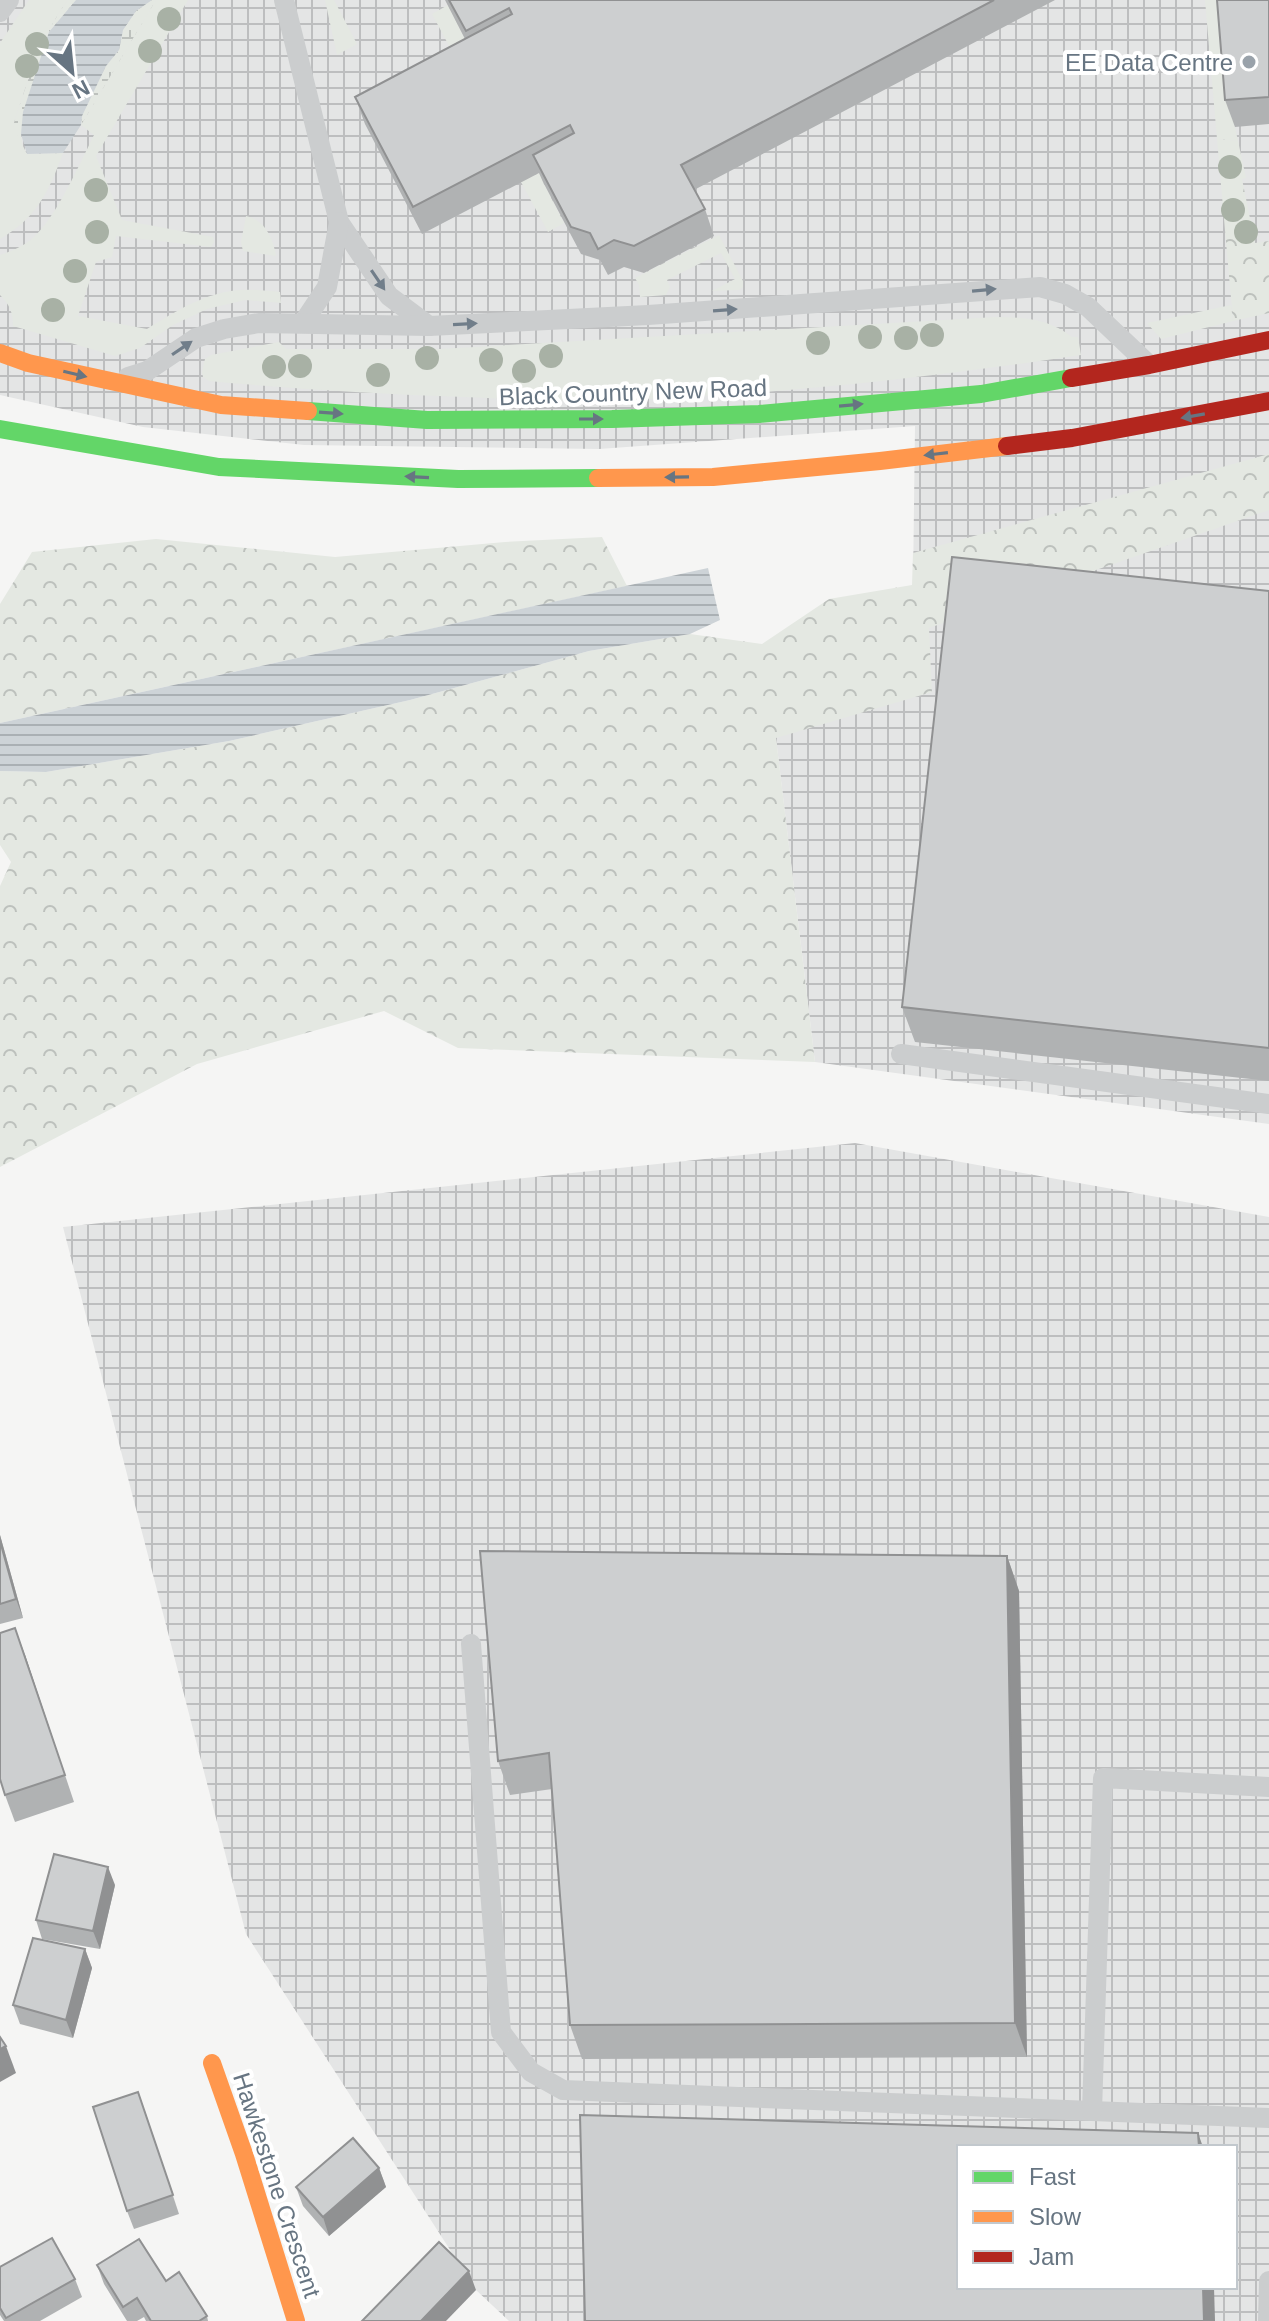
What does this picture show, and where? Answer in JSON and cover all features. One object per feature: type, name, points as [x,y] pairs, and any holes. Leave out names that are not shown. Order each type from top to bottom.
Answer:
[{"type":"main road","name":"Black Country New Road","points":[[0,353],[28,363],[221,405],[427,420],[612,419],[759,414],[981,394],[1149,365],[1269,340]]},
{"type":"main road","points":[[0,429],[219,467],[458,479],[713,477],[1072,438],[1269,401]]},
{"type":"main road","name":"Hawkestone Crescent","points":[[212,2063],[296,2321]]},
{"type":"lane","points":[[0,12],[9,0]]},
{"type":"lane","points":[[284,0],[339,222],[389,296],[429,326]]},
{"type":"lane","points":[[303,323],[327,287],[339,222]]},
{"type":"lane","points":[[113,383],[147,371],[196,338],[259,323],[429,326],[648,315],[1040,287],[1065,294],[1088,307],[1149,365]]},
{"type":"lane","points":[[901,1054],[1269,1104]]},
{"type":"lane","points":[[471,1644],[501,2032],[531,2072],[563,2090],[1269,2118]]},
{"type":"lane","points":[[1092,2111],[1103,1778],[1269,1787]]},
{"type":"lane","points":[[1268,2321],[1269,2281]]},
{"type":"shaded area","points":[[0,0],[1269,0],[1269,1124],[815,1062],[773,714],[913,585],[915,426],[599,449],[304,445],[143,427],[0,395]]},
{"type":"shaded area","points":[[76,0],[152,0],[136,11],[123,30],[119,50],[106,66],[82,116],[81,125],[63,153],[27,154],[21,134],[23,112],[49,32]]},
{"type":"shaded area","points":[[708,568],[720,620],[690,634],[589,651],[410,700],[229,741],[46,772],[0,771],[0,723]]},
{"type":"shaded area","points":[[855,1143],[1269,1217],[1269,2321],[509,2321],[476,2290],[246,1934],[63,1227]]},
{"type":"green space","points":[[29,0],[68,0],[42,45],[13,126],[27,154],[63,153],[33,213],[0,239],[0,43]]},
{"type":"green space","points":[[68,0],[76,0],[49,32],[21,134],[23,149],[13,126],[42,45],[58,15]]},
{"type":"green space","points":[[156,0],[188,0],[96,156],[122,220],[213,237],[214,242],[211,247],[116,236],[112,257],[96,262],[78,316],[147,329],[216,294],[251,290],[280,292],[281,303],[245,300],[207,309],[173,325],[140,348],[115,356],[13,326],[10,309],[0,295],[0,255],[33,238],[59,204],[94,135],[81,125]]},
{"type":"green space","points":[[156,0],[81,125],[93,91],[106,66],[119,50],[123,30],[136,11]]},
{"type":"green space","points":[[325,0],[334,0],[357,44],[337,55]]},
{"type":"green space","points":[[1205,0],[1225,0],[1238,141],[1217,139]]},
{"type":"green space","points":[[448,5],[475,58],[463,72],[432,14]]},
{"type":"green space","points":[[1217,139],[1238,141],[1255,243],[1269,241],[1269,313],[1233,321]]},
{"type":"green space","points":[[580,152],[543,182],[564,223],[548,232],[521,182]]},
{"type":"green space","points":[[246,216],[258,221],[267,231],[276,256],[243,251],[241,242]]},
{"type":"green space","points":[[719,235],[743,281],[743,287],[739,290],[712,291],[735,279],[721,253],[667,280],[670,287],[666,295],[640,297],[635,278]]},
{"type":"green space","points":[[1231,305],[1233,321],[1161,339],[1147,323]]},
{"type":"green space","points":[[996,317],[1027,319],[1054,326],[1072,337],[1078,337],[1081,355],[840,385],[719,395],[598,400],[305,389],[209,381],[202,372],[205,359],[211,355],[279,342],[286,349],[440,349]]},
{"type":"green space","points":[[1269,454],[1269,510],[929,628],[932,692],[776,738],[815,1062],[458,1048],[384,1011],[197,1064],[0,1167],[0,886],[11,862],[0,845],[0,771],[46,772],[229,741],[410,700],[589,651],[690,634],[762,644],[829,599],[912,585],[913,553]]},
{"type":"green space","points":[[602,537],[627,586],[0,723],[0,604],[32,552],[156,539],[335,557]]},
{"type":"building","points":[[449,0],[994,0],[681,165],[705,209],[634,246],[614,240],[598,249],[590,233],[571,227],[533,155],[574,133],[570,125],[413,207],[355,97],[512,14],[509,8],[466,31]]},
{"type":"building","name":"EE Data Centre","points":[[1217,0],[1269,0],[1269,97],[1225,100]]},
{"type":"building","points":[[952,557],[1269,591],[1269,1048],[902,1007]]},
{"type":"building","points":[[0,1541],[16,1599],[0,1604]]},
{"type":"building","points":[[480,1551],[1007,1556],[1015,2023],[570,2025],[549,1753],[498,1761]]},
{"type":"building","points":[[15,1628],[65,1775],[5,1795],[0,1779],[0,1633]]},
{"type":"building","points":[[54,1854],[108,1867],[93,1931],[36,1920]]},
{"type":"building","points":[[33,1938],[85,1949],[66,2020],[13,2005]]},
{"type":"building","points":[[138,2092],[173,2195],[127,2211],[93,2107]]},
{"type":"building","points":[[580,2115],[1198,2133],[1199,2145],[957,2145],[957,2289],[1203,2289],[1204,2321],[585,2321]]},
{"type":"building","points":[[353,2138],[379,2168],[323,2217],[296,2187]]},
{"type":"building","points":[[52,2238],[75,2279],[6,2318],[0,2308],[0,2267]]},
{"type":"building","points":[[139,2239],[166,2281],[179,2272],[207,2316],[199,2321],[151,2321],[137,2298],[123,2307],[97,2265]]},
{"type":"building","points":[[439,2242],[469,2271],[421,2321],[362,2321]]},
{"type":"traffic: fast","points":[[308,411],[427,420],[759,414],[981,394],[1071,378]]},
{"type":"traffic: fast","points":[[0,429],[219,467],[458,479],[598,478]]},
{"type":"traffic: slow","points":[[0,353],[28,363],[221,405],[308,411]]},
{"type":"traffic: slow","points":[[598,478],[713,477],[1007,446]]},
{"type":"traffic: slow","points":[[212,2063],[296,2321]]},
{"type":"traffic: jam","points":[[1071,378],[1269,340]]},
{"type":"traffic: jam","points":[[1007,446],[1072,438],[1269,401]]},
{"type":"place","name":"EE Data Centre","points":[[1249,62]]}]
